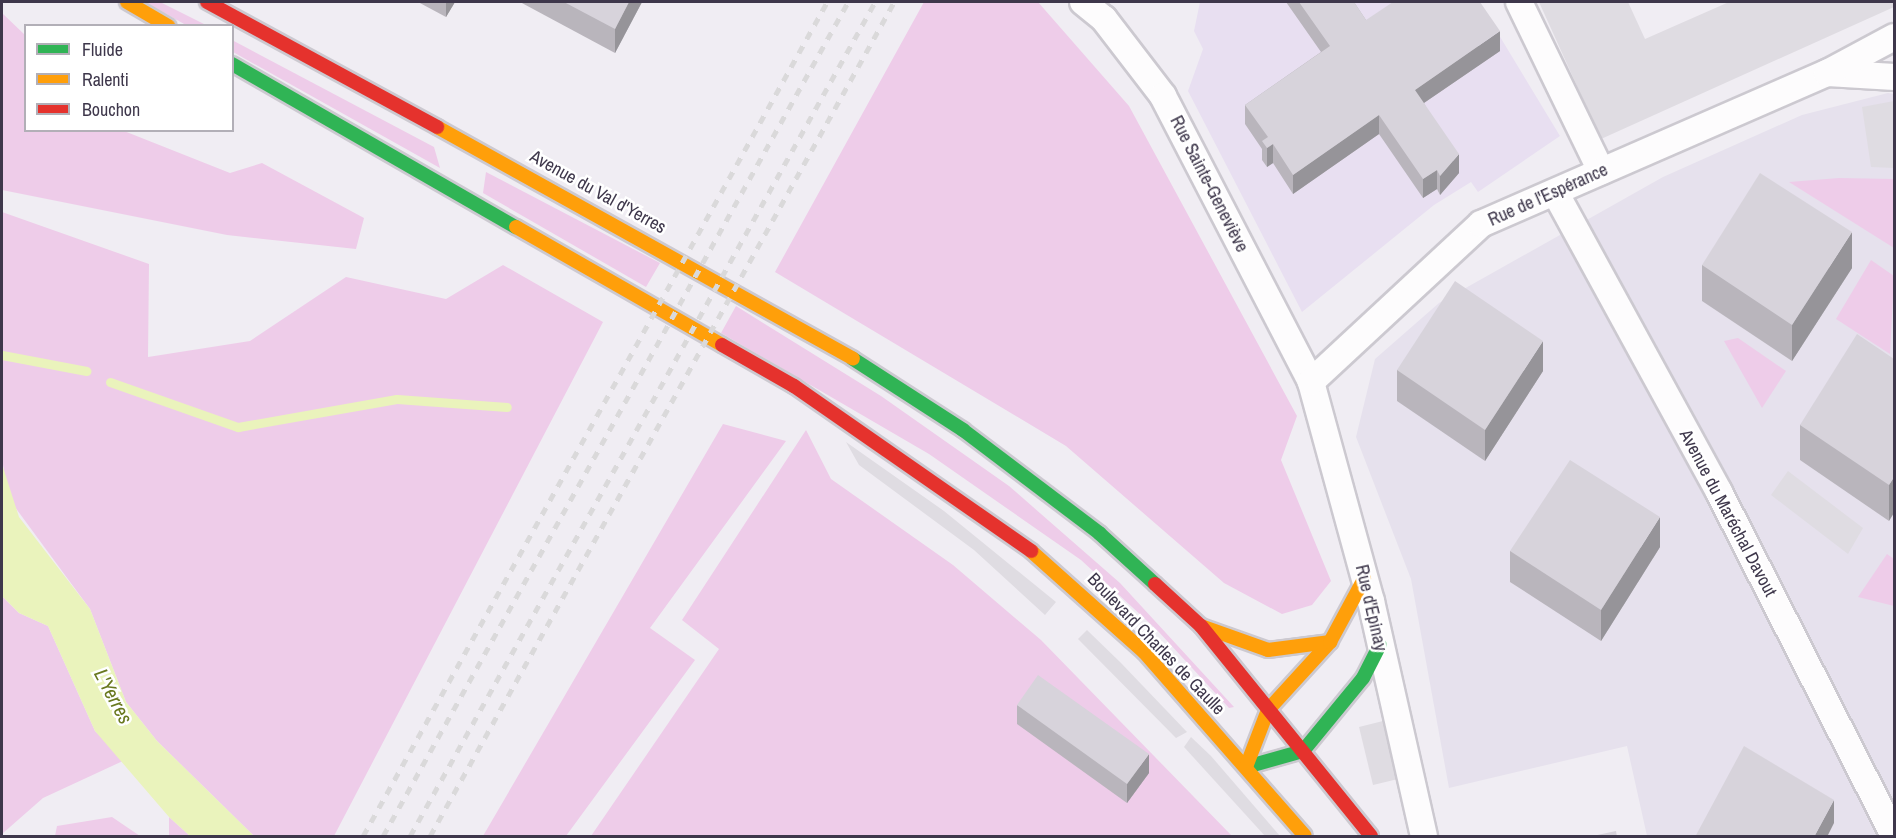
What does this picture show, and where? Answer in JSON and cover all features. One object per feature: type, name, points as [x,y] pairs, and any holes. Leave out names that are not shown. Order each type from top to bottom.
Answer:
[{"type":"main road","points":[[127,2],[165,24]]},
{"type":"main road","name":"Avenue du Val d'Yerres","points":[[207,2],[806,328],[963,430]]},
{"type":"main road","name":"Boulevard Charles de Gaulle","points":[[234,64],[874,436],[1084,593],[1246,767],[1305,837]]},
{"type":"main road","name":"Boulevard Charles de Gaulle","points":[[963,430],[1099,533],[1201,626],[1371,837]]},
{"type":"main road","points":[[1246,767],[1268,710],[1330,642],[1364,579]]},
{"type":"main road","points":[[1201,626],[1268,650],[1330,642]]},
{"type":"main road","points":[[1246,767],[1303,751],[1363,678],[1380,645]]},
{"type":"street","name":"Rue Sainte-Geneviève","points":[[1083,2],[1104,19],[1163,96],[1311,382]]},
{"type":"street","points":[[1519,2],[1601,171]]},
{"type":"street","name":"Rue de l'Espérance","points":[[1311,382],[1481,224],[1556,194],[1601,171],[1827,73],[1894,37]]},
{"type":"street","name":"Rue de l'Espérance","points":[[1827,73],[1894,76]]},
{"type":"street","name":"Avenue du Maréchal Davout","points":[[1556,194],[1719,492],[1894,836]]},
{"type":"street","name":"Rue d'Epinay","points":[[1311,382],[1364,579],[1424,837]]},
{"type":"shaded area","points":[[145,2],[160,2],[204,24],[184,24]]},
{"type":"shaded area","points":[[924,2],[1038,2],[1129,106],[1297,416],[1281,460],[1331,581],[1312,605],[1282,614],[1224,583],[1066,446],[775,272]]},
{"type":"shaded area","points":[[1200,2],[1479,2],[1560,136],[1478,192],[1471,182],[1434,205],[1302,312],[1188,91],[1203,49],[1194,31]]},
{"type":"shaded area","points":[[1539,2],[1628,2],[1645,39],[1729,2],[1894,2],[1894,7],[1601,139]]},
{"type":"shaded area","points":[[2,13],[24,34],[24,132],[127,132],[230,173],[262,163],[364,218],[356,249],[227,235],[2,190]]},
{"type":"shaded area","points":[[234,41],[434,147],[440,168],[234,53]]},
{"type":"shaded area","points":[[1888,93],[1894,94],[1894,836],[1647,836],[1627,746],[1449,788],[1411,579],[1356,437],[1375,359],[1439,303],[1663,177],[1802,115]]},
{"type":"shaded area","points":[[1894,101],[1894,168],[1871,167],[1862,107]]},
{"type":"shaded area","points":[[486,172],[660,263],[646,287],[483,193]]},
{"type":"shaded area","points":[[1839,178],[1894,179],[1894,248],[1789,182]]},
{"type":"shaded area","points":[[2,212],[149,264],[148,357],[250,341],[346,277],[446,299],[503,265],[603,322],[334,836],[254,836],[157,741],[126,702],[90,609],[9,499],[2,459]]},
{"type":"shaded area","points":[[1871,260],[1894,276],[1890,354],[1836,319]]},
{"type":"shaded area","points":[[736,306],[881,396],[1009,486],[1120,583],[1234,707],[1229,708],[1157,630],[1081,560],[929,454],[721,333]]},
{"type":"shaded area","points":[[1738,338],[1786,371],[1762,408],[1724,341]]},
{"type":"shaded area","points":[[723,424],[786,441],[650,628],[695,660],[566,836],[483,836]]},
{"type":"shaded area","points":[[806,430],[831,479],[953,565],[1041,640],[1232,836],[591,836],[719,649],[682,620]]},
{"type":"shaded area","points":[[846,442],[944,511],[1056,602],[1045,615],[974,550],[859,465]]},
{"type":"shaded area","points":[[1788,471],[1863,528],[1848,554],[1771,495]]},
{"type":"shaded area","points":[[1887,554],[1894,559],[1894,606],[1858,597]]},
{"type":"shaded area","points":[[2,596],[19,613],[48,626],[95,731],[125,760],[43,798],[2,834]]},
{"type":"shaded area","points":[[1087,630],[1187,732],[1176,738],[1078,639]]},
{"type":"shaded area","points":[[1383,721],[1398,779],[1373,785],[1359,727]]},
{"type":"shaded area","points":[[1191,737],[1211,756],[1280,836],[1265,836],[1184,747]]},
{"type":"shaded area","points":[[112,817],[140,836],[55,836],[57,826]]},
{"type":"shaded area","points":[[169,817],[190,836],[169,836]]},
{"type":"water","name":"L'Yerres","points":[[2,464],[19,517],[90,609],[126,702],[157,741],[254,836],[190,836],[169,817],[95,731],[48,626],[19,613],[2,596]]},
{"type":"building","points":[[564,2],[629,2],[615,29]]},
{"type":"building","points":[[1299,2],[1354,2],[1366,20],[1393,2],[1480,2],[1500,31],[1415,90],[1459,154],[1440,176],[1437,170],[1423,179],[1379,115],[1293,175],[1273,144],[1267,148],[1262,141],[1268,137],[1245,105],[1330,46]]},
{"type":"building","points":[[1760,173],[1852,232],[1792,325],[1702,265]]},
{"type":"building","points":[[1455,281],[1543,341],[1485,430],[1397,370]]},
{"type":"building","points":[[1857,334],[1894,359],[1894,477],[1889,485],[1800,425]]},
{"type":"building","points":[[1570,460],[1660,517],[1601,610],[1510,551]]},
{"type":"building","points":[[1038,675],[1149,754],[1127,784],[1017,705]]},
{"type":"building","points":[[1744,746],[1834,800],[1814,837],[1695,837]]},
{"type":"building","points":[[1616,831],[1617,837],[1588,837]]},
{"type":"waterway","points":[[2,355],[87,371]]},
{"type":"waterway","points":[[110,382],[238,427],[397,399],[507,407]]},
{"type":"railway","points":[[363,836],[827,2]]},
{"type":"railway","points":[[383,836],[848,2]]},
{"type":"railway","points":[[410,836],[875,2]]},
{"type":"railway","points":[[430,836],[894,2]]},
{"type":"traffic: fast","points":[[234,65],[516,227]]},
{"type":"traffic: fast","points":[[853,359],[963,430],[1099,533],[1155,584]]},
{"type":"traffic: fast","points":[[1246,767],[1303,751],[1363,678],[1380,645]]},
{"type":"traffic: slow","points":[[127,2],[165,24]]},
{"type":"traffic: slow","points":[[437,127],[853,359]]},
{"type":"traffic: slow","points":[[516,227],[722,345]]},
{"type":"traffic: slow","points":[[1031,551],[1144,652],[1305,836]]},
{"type":"traffic: slow","points":[[1246,767],[1268,710],[1330,642],[1364,579]]},
{"type":"traffic: slow","points":[[1201,626],[1268,650],[1330,642]]},
{"type":"traffic: jam","points":[[207,2],[437,127]]},
{"type":"traffic: jam","points":[[722,345],[794,386],[1031,551]]},
{"type":"traffic: jam","points":[[1155,584],[1201,626],[1371,836]]}]
